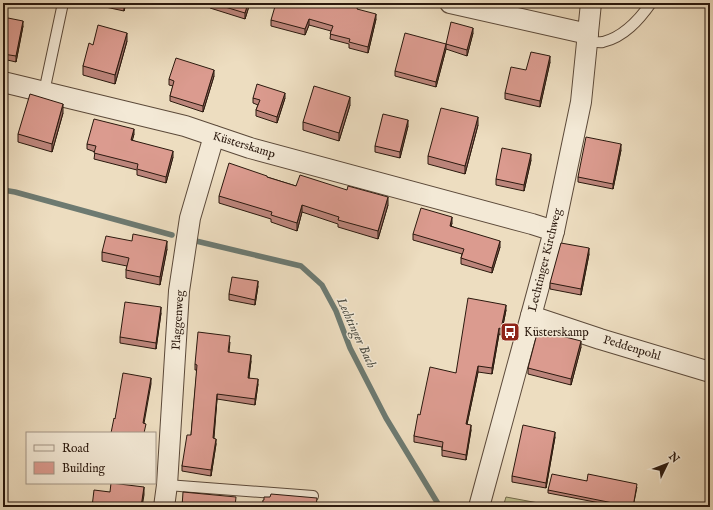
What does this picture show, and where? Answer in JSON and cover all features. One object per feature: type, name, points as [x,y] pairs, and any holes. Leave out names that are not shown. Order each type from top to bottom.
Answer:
[{"type":"street","points":[[450,3],[587,37]]},
{"type":"street","name":"Lechtinger Kirchweg","points":[[479,507],[554,231],[581,102],[591,3]]},
{"type":"street","name":"Küsterskamp","points":[[3,82],[185,126],[250,148],[554,231]]},
{"type":"street","name":"Plaggenweg","points":[[164,507],[167,485],[180,291],[190,218],[214,136]]},
{"type":"street","name":"Peddenpohl","points":[[531,316],[600,339],[710,372]]},
{"type":"lane","points":[[44,92],[63,3]]},
{"type":"lane","points":[[587,37],[601,43],[618,36],[636,22],[651,3]]},
{"type":"lane","points":[[167,485],[313,496]]},
{"type":"green space","points":[[506,497],[560,507],[503,507]]},
{"type":"building","points":[[212,3],[248,3],[245,13]]},
{"type":"building","points":[[276,3],[346,3],[358,6],[357,9],[376,14],[368,47],[349,42],[350,39],[330,34],[333,26],[309,19],[305,29],[271,20]]},
{"type":"building","points":[[3,17],[23,21],[16,56],[3,54]]},
{"type":"building","points":[[451,22],[473,28],[467,50],[446,44]]},
{"type":"building","points":[[98,25],[127,33],[115,75],[83,66],[89,43],[93,45]]},
{"type":"building","points":[[405,33],[446,44],[436,82],[395,71]]},
{"type":"building","points":[[531,52],[550,56],[540,101],[505,93],[511,67],[526,70]]},
{"type":"building","points":[[176,58],[214,70],[203,106],[170,96],[174,81],[169,79]]},
{"type":"building","points":[[257,84],[285,93],[277,117],[256,110],[260,100],[253,98]]},
{"type":"building","points":[[314,86],[350,97],[339,133],[303,122]]},
{"type":"building","points":[[30,94],[63,104],[52,144],[18,134]]},
{"type":"building","points":[[441,108],[478,117],[465,166],[428,156]]},
{"type":"building","points":[[383,114],[408,120],[400,152],[375,146]]},
{"type":"building","points":[[94,119],[134,129],[131,140],[173,151],[166,177],[137,169],[138,164],[94,153],[96,146],[87,144]]},
{"type":"building","points":[[586,137],[621,144],[613,184],[578,177]]},
{"type":"building","points":[[502,148],[531,154],[524,185],[496,179]]},
{"type":"building","points":[[229,163],[296,186],[300,175],[347,190],[348,186],[388,197],[378,231],[338,220],[339,217],[302,205],[297,223],[271,215],[272,212],[219,196]]},
{"type":"building","points":[[421,208],[452,217],[450,226],[500,241],[492,268],[461,258],[464,249],[413,234]]},
{"type":"building","points":[[133,234],[167,241],[160,277],[126,270],[129,258],[102,252],[106,236],[132,241]]},
{"type":"building","points":[[561,243],[589,248],[581,289],[550,283]]},
{"type":"building","points":[[232,277],[258,281],[255,300],[229,294]]},
{"type":"building","points":[[468,298],[506,305],[501,329],[499,328],[492,368],[478,366],[466,424],[471,425],[466,455],[442,450],[443,442],[414,436],[430,367],[456,373]]},
{"type":"building","points":[[125,302],[161,307],[156,343],[120,337]]},
{"type":"building","points":[[538,330],[581,341],[571,379],[528,368]]},
{"type":"building","points":[[198,332],[230,336],[228,352],[251,355],[248,378],[258,379],[255,399],[217,394],[213,438],[216,439],[211,470],[182,466],[187,435],[191,435],[197,365],[195,364]]},
{"type":"building","points":[[123,373],[151,378],[143,423],[146,424],[144,432],[111,432],[114,418],[115,419]]},
{"type":"building","points":[[523,425],[555,432],[546,483],[512,476]]},
{"type":"building","points":[[552,474],[587,481],[588,474],[637,484],[633,507],[548,490]]},
{"type":"building","points":[[111,484],[144,487],[141,507],[92,507],[94,490],[110,492]]},
{"type":"building","points":[[183,492],[236,497],[235,507],[182,507]]},
{"type":"building","points":[[271,494],[317,498],[316,507],[262,507],[264,497],[270,497]]},
{"type":"waterway","name":"Lechtinger Bach","points":[[3,190],[172,235]]},
{"type":"waterway","name":"Lechtinger Bach","points":[[196,241],[301,266],[322,285],[336,311],[350,348],[386,418],[440,507]]},
{"type":"place","name":"Küsterskamp","points":[[510,332]]}]
